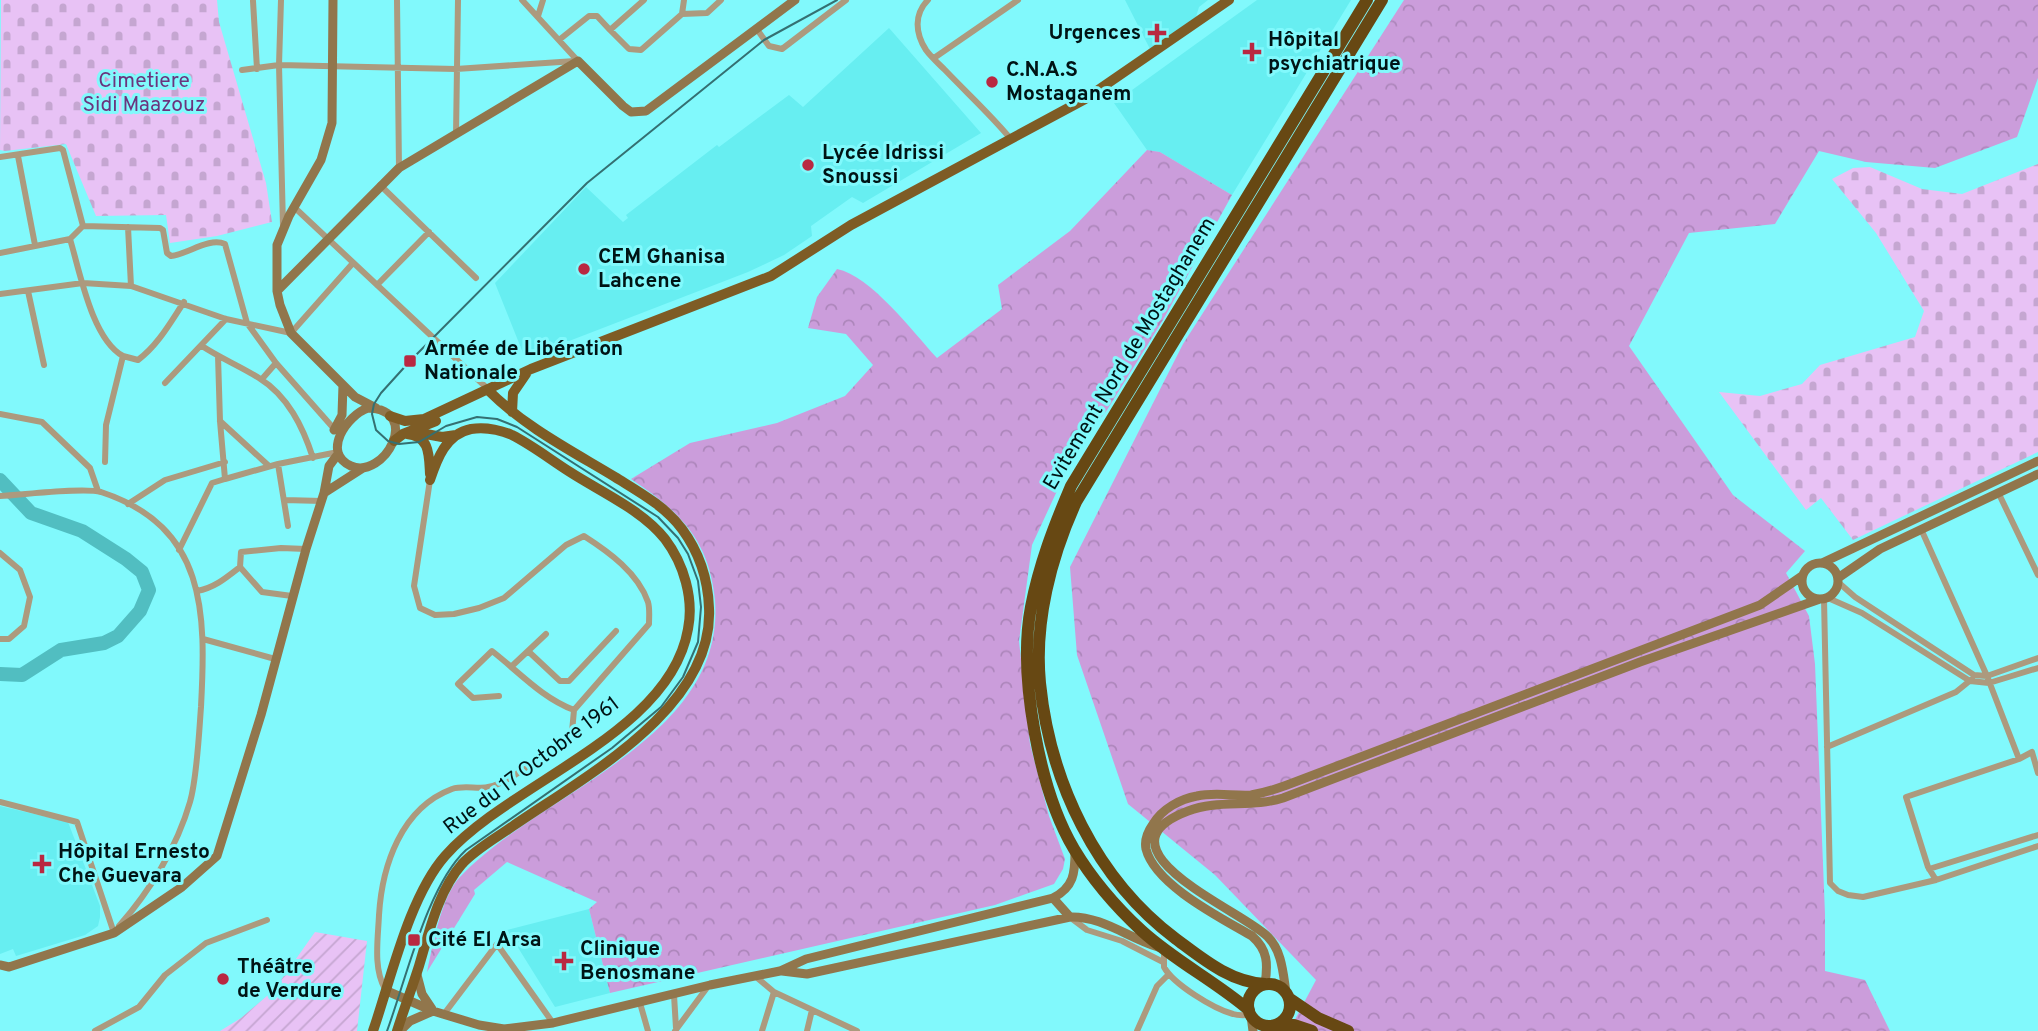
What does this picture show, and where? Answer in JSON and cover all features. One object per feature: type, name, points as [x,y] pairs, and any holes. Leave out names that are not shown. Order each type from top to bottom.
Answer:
[{"type":"highway","name":"Evitement Nord de Mostaghanem","points":[[1250,1014],[1223,988],[1164,953],[1118,906],[1074,850],[1046,777],[1034,727],[1029,687],[1030,610],[1052,529],[1071,486],[1367,0]]},
{"type":"highway","name":"Evitement Nord de Mostaghanem","points":[[1265,984],[1247,983],[1235,978],[1198,955],[1161,927],[1124,891],[1104,864],[1085,834],[1057,766],[1040,682],[1040,639],[1050,574],[1060,536],[1076,502],[1382,0]]},
{"type":"highway","points":[[1312,1031],[1294,1025],[1272,1027],[1260,1024],[1250,1014],[1251,994],[1265,984],[1276,985],[1318,1018],[1348,1031]]},
{"type":"highway","points":[[1272,1027],[1287,1017],[1288,996]]},
{"type":"main road","points":[[333,0],[332,123],[321,160],[283,228],[277,245],[277,291],[291,333],[359,400],[405,421],[417,421],[489,391],[531,369],[771,276],[845,229],[1085,99],[1230,0]]},
{"type":"main road","points":[[277,291],[399,168],[578,61],[622,106],[638,113],[652,107],[795,0]]},
{"type":"main road","points":[[512,412],[513,393],[517,384],[531,369]]},
{"type":"main road","points":[[343,385],[351,403],[349,421]]},
{"type":"main road","points":[[3,968],[114,933],[182,887],[217,856],[243,778],[292,596],[323,497],[329,467],[338,453],[337,432],[342,415],[343,385]]},
{"type":"main road","points":[[323,497],[380,459],[403,436],[478,401],[489,391]]},
{"type":"main road","name":"Rue du 17 Octobre 1961","points":[[399,1031],[442,898],[462,865],[613,757],[658,719],[680,694],[695,670],[706,637],[709,611],[705,580],[695,551],[681,528],[643,495],[528,424],[489,391]]},
{"type":"main road","points":[[337,432],[360,411],[376,408]]},
{"type":"main road","points":[[390,416],[403,436]]},
{"type":"main road","name":"Rue du 17 Octobre 1961","points":[[373,1031],[421,895],[444,857],[474,830],[612,734],[638,712],[658,691],[675,666],[689,628],[687,588],[680,565],[666,540],[645,520],[511,435],[480,429],[442,437],[403,436]]},
{"type":"main road","points":[[430,481],[443,449],[457,435]]},
{"type":"main road","points":[[403,436],[419,437],[428,447],[430,481]]},
{"type":"main road","points":[[338,453],[348,465],[363,468]]},
{"type":"main road","points":[[1265,984],[1267,960],[1261,943],[1184,893],[1152,863],[1145,847],[1146,836],[1155,820],[1167,808],[1198,795],[1252,794],[1287,785],[1760,605],[1802,576],[1812,564],[1822,563],[2038,461]]},
{"type":"main road","points":[[1288,996],[1278,951],[1266,934],[1186,883],[1161,859],[1157,851],[1156,836],[1167,820],[1199,807],[1261,804],[1283,798],[1640,662],[1824,599],[1835,591],[1838,580],[1873,553],[2038,474]]},
{"type":"main road","points":[[1822,563],[1833,568],[1838,580]]},
{"type":"main road","points":[[1802,576],[1805,592],[1824,599]]},
{"type":"main road","points":[[387,991],[433,1011],[479,1025],[504,1029],[554,1023],[780,971],[806,959],[1053,898],[1066,890],[1071,883],[1075,869],[1074,850]]},
{"type":"main road","points":[[1053,898],[1070,916]]},
{"type":"main road","points":[[780,971],[807,974],[1070,916],[1101,922],[1164,953]]},
{"type":"main road","points":[[417,970],[422,994],[433,1011]]},
{"type":"main road","points":[[399,1031],[410,1021],[433,1011]]},
{"type":"main road","points":[[1250,1014],[1253,1031]]},
{"type":"street","points":[[281,0],[279,65],[283,228]]},
{"type":"street","points":[[397,0],[399,168]]},
{"type":"street","points":[[456,135],[458,0]]},
{"type":"street","points":[[523,0],[578,61]]},
{"type":"street","points":[[538,16],[543,0]]},
{"type":"street","points":[[610,30],[644,0]]},
{"type":"street","points":[[682,14],[684,0]]},
{"type":"street","points":[[559,40],[589,16],[597,16],[629,49],[641,50],[682,14],[707,13],[721,0]]},
{"type":"street","points":[[756,28],[769,46],[782,49],[846,0]]},
{"type":"street","points":[[928,0],[919,9],[918,31],[926,50],[990,114],[1010,138]]},
{"type":"street","points":[[934,58],[1018,0]]},
{"type":"street","points":[[253,1],[257,69]]},
{"type":"street","points":[[242,70],[279,65],[456,69],[578,61]]},
{"type":"street","points":[[0,157],[62,149],[83,226]]},
{"type":"street","points":[[18,156],[35,245]]},
{"type":"street","points":[[380,185],[476,278]]},
{"type":"street","points":[[294,207],[489,391]]},
{"type":"street","points":[[0,253],[70,239],[83,226],[160,228],[163,230],[167,253],[171,256],[182,255],[215,242],[225,244],[247,323],[276,363],[337,432]]},
{"type":"street","points":[[128,227],[131,286]]},
{"type":"street","points":[[377,285],[429,232]]},
{"type":"street","points":[[70,239],[83,283],[103,335],[112,350],[138,360],[158,342],[184,303]]},
{"type":"street","points":[[0,294],[83,283],[131,286],[226,319],[291,333],[354,263]]},
{"type":"street","points":[[28,291],[44,365]]},
{"type":"street","points":[[165,383],[226,319]]},
{"type":"street","points":[[202,346],[262,379],[292,410],[306,436],[313,458]]},
{"type":"street","points":[[105,462],[106,425],[123,356]]},
{"type":"street","points":[[218,356],[225,479]]},
{"type":"street","points":[[262,379],[276,363]]},
{"type":"street","points":[[0,414],[42,422],[90,468],[98,491]]},
{"type":"street","points":[[220,421],[269,467]]},
{"type":"street","points":[[179,551],[212,483],[278,464],[338,453]]},
{"type":"street","points":[[128,504],[165,480],[225,462]]},
{"type":"street","points":[[278,464],[288,526]]},
{"type":"street","points":[[387,991],[381,981],[377,951],[380,902],[392,850],[408,822],[434,797],[445,792],[456,788],[484,789],[499,784],[572,732],[574,710],[649,624],[649,604],[639,583],[603,548],[584,536],[566,545],[504,598],[479,608],[435,615],[420,608],[414,586],[430,481]]},
{"type":"street","points":[[0,496],[98,491],[128,504],[164,529],[191,567],[197,591],[202,639],[200,727],[191,800],[177,836],[155,877],[114,933]]},
{"type":"street","points":[[1998,492],[2038,575]]},
{"type":"street","points":[[284,500],[323,497]]},
{"type":"street","points":[[1921,529],[1988,680],[2018,759]]},
{"type":"street","points":[[292,596],[262,592],[240,567],[241,552],[281,548],[306,549]]},
{"type":"street","points":[[0,553],[20,570],[30,597],[23,626],[9,639],[0,639]]},
{"type":"street","points":[[197,591],[207,589],[225,579],[240,567]]},
{"type":"street","points":[[1838,580],[1855,597],[1972,678]]},
{"type":"street","points":[[2038,668],[1988,680],[1972,678],[1863,613],[1824,599],[1830,883],[1847,895],[1863,897],[1936,880],[2038,846]]},
{"type":"street","points":[[528,651],[560,681],[569,681],[617,631]]},
{"type":"street","points":[[512,666],[546,634]]},
{"type":"street","points":[[202,639],[275,659]]},
{"type":"street","points":[[499,696],[473,698],[458,684],[492,651],[559,705],[574,710]]},
{"type":"street","points":[[1988,680],[2038,658]]},
{"type":"street","points":[[1827,747],[1956,692],[1972,678]]},
{"type":"street","points":[[1936,880],[1929,869],[1906,797],[2032,752],[2038,773]]},
{"type":"street","points":[[0,802],[77,822],[114,933]]},
{"type":"street","points":[[1929,869],[2038,835]]},
{"type":"street","points":[[95,1031],[139,1007],[164,975],[206,943],[267,920]]},
{"type":"street","points":[[444,1014],[497,944],[554,1023]]},
{"type":"street","points":[[1164,953],[1169,974],[1180,984],[1233,1014],[1250,1014]]},
{"type":"street","points":[[1137,1031],[1157,986],[1169,974]]},
{"type":"street","points":[[755,976],[774,992],[845,1028],[857,1031]]},
{"type":"street","points":[[675,1030],[710,985]]},
{"type":"street","points":[[762,1031],[774,992]]},
{"type":"street","points":[[674,995],[675,1030]]},
{"type":"street","points":[[640,1003],[648,1031]]},
{"type":"street","points":[[807,1031],[813,1010]]},
{"type":"shaded area","name":"Urgences","points":[[1125,0],[1208,0],[1199,7],[1196,17],[1150,49]]},
{"type":"shaded area","name":"Hôpital psychiatrique","points":[[1257,0],[1351,0],[1232,195],[1160,152],[1147,150],[1114,103]]},
{"type":"shaded area","name":"Lycée Idrissi Snoussi","points":[[889,28],[981,133],[863,203],[852,197],[811,226],[812,236],[784,255],[748,272],[525,358],[495,283],[586,187],[623,222],[628,218],[626,215],[717,145],[719,147],[789,95],[803,107]]},
{"type":"shaded area","name":"Hôpital Ernesto Che Guevara","points":[[0,806],[68,822],[100,906],[98,926],[85,935],[16,956],[13,949],[0,954]]},
{"type":"shaded area","name":"Clinique Benosmane","points":[[589,909],[610,993],[555,1007],[507,930]]},
{"type":"green space","name":"Cimetiere Sidi Maazouz","points":[[1,0],[217,0],[219,22],[266,183],[272,222],[217,236],[170,243],[166,215],[96,216],[66,144],[0,150]]},
{"type":"green space","points":[[1404,0],[2038,0],[2038,78],[2017,137],[1935,168],[1866,162],[1819,151],[1775,224],[1689,233],[1629,346],[1733,495],[1805,551],[1786,573],[1809,616],[1815,664],[1825,971],[1865,980],[1890,1031],[1289,1031],[1316,980],[1215,875],[1128,804],[1077,655],[1070,567],[1183,344]]},
{"type":"green space","points":[[1147,150],[1160,152],[1232,195],[1163,320],[1107,410],[1075,452],[1032,545],[1019,641],[1030,744],[1049,816],[1065,859],[1063,869],[1054,884],[995,905],[610,993],[589,909],[597,902],[507,862],[474,890],[475,894],[427,972],[443,909],[460,877],[494,847],[621,759],[660,727],[691,691],[710,649],[715,600],[706,560],[689,529],[677,515],[631,479],[690,443],[777,423],[845,396],[873,365],[846,334],[808,328],[817,297],[837,269],[850,274],[877,293],[937,358],[1002,309],[998,285],[1070,231]]},
{"type":"green space","points":[[2038,164],[2038,452],[1853,540],[1821,498],[1806,510],[1719,392],[1760,396],[1802,384],[1820,365],[1915,337],[1924,311],[1876,233],[1832,179],[1853,168],[1870,167],[1922,189],[1962,194]]},
{"type":"green space","points":[[315,932],[367,941],[357,1031],[220,1031],[241,1018],[274,990]]},
{"type":"waterway","points":[[0,480],[31,513],[82,531],[126,559],[142,572],[149,590],[140,611],[118,636],[104,643],[61,650],[22,675],[0,674]]},
{"type":"tram line","points":[[387,1031],[419,935],[440,886],[452,866],[466,850],[612,748],[661,707],[683,677],[698,642],[701,607],[698,581],[688,554],[678,538],[658,517],[517,427],[497,419],[477,417],[446,426],[419,442],[399,444],[388,441],[376,430],[372,414],[374,404],[410,361],[587,183],[764,40],[837,0]]},
{"type":"place","name":"Urgences","points":[[1157,33]]},
{"type":"place","name":"Hôpital psychiatrique","points":[[1252,52]]},
{"type":"place","name":"C.N.A.S Mostaganem","points":[[992,82]]},
{"type":"place","name":"Lycée Idrissi Snoussi","points":[[808,165]]},
{"type":"place","name":"CEM Ghanisa Lahcene","points":[[584,269]]},
{"type":"place","name":"Armée de Libération Nationale","points":[[410,361]]},
{"type":"place","name":"Hôpital Ernesto Che Guevara","points":[[42,864]]},
{"type":"place","name":"Cité El Arsa","points":[[414,940]]},
{"type":"place","name":"Clinique Benosmane","points":[[564,961]]},
{"type":"place","name":"Théâtre de Verdure","points":[[223,979]]}]
